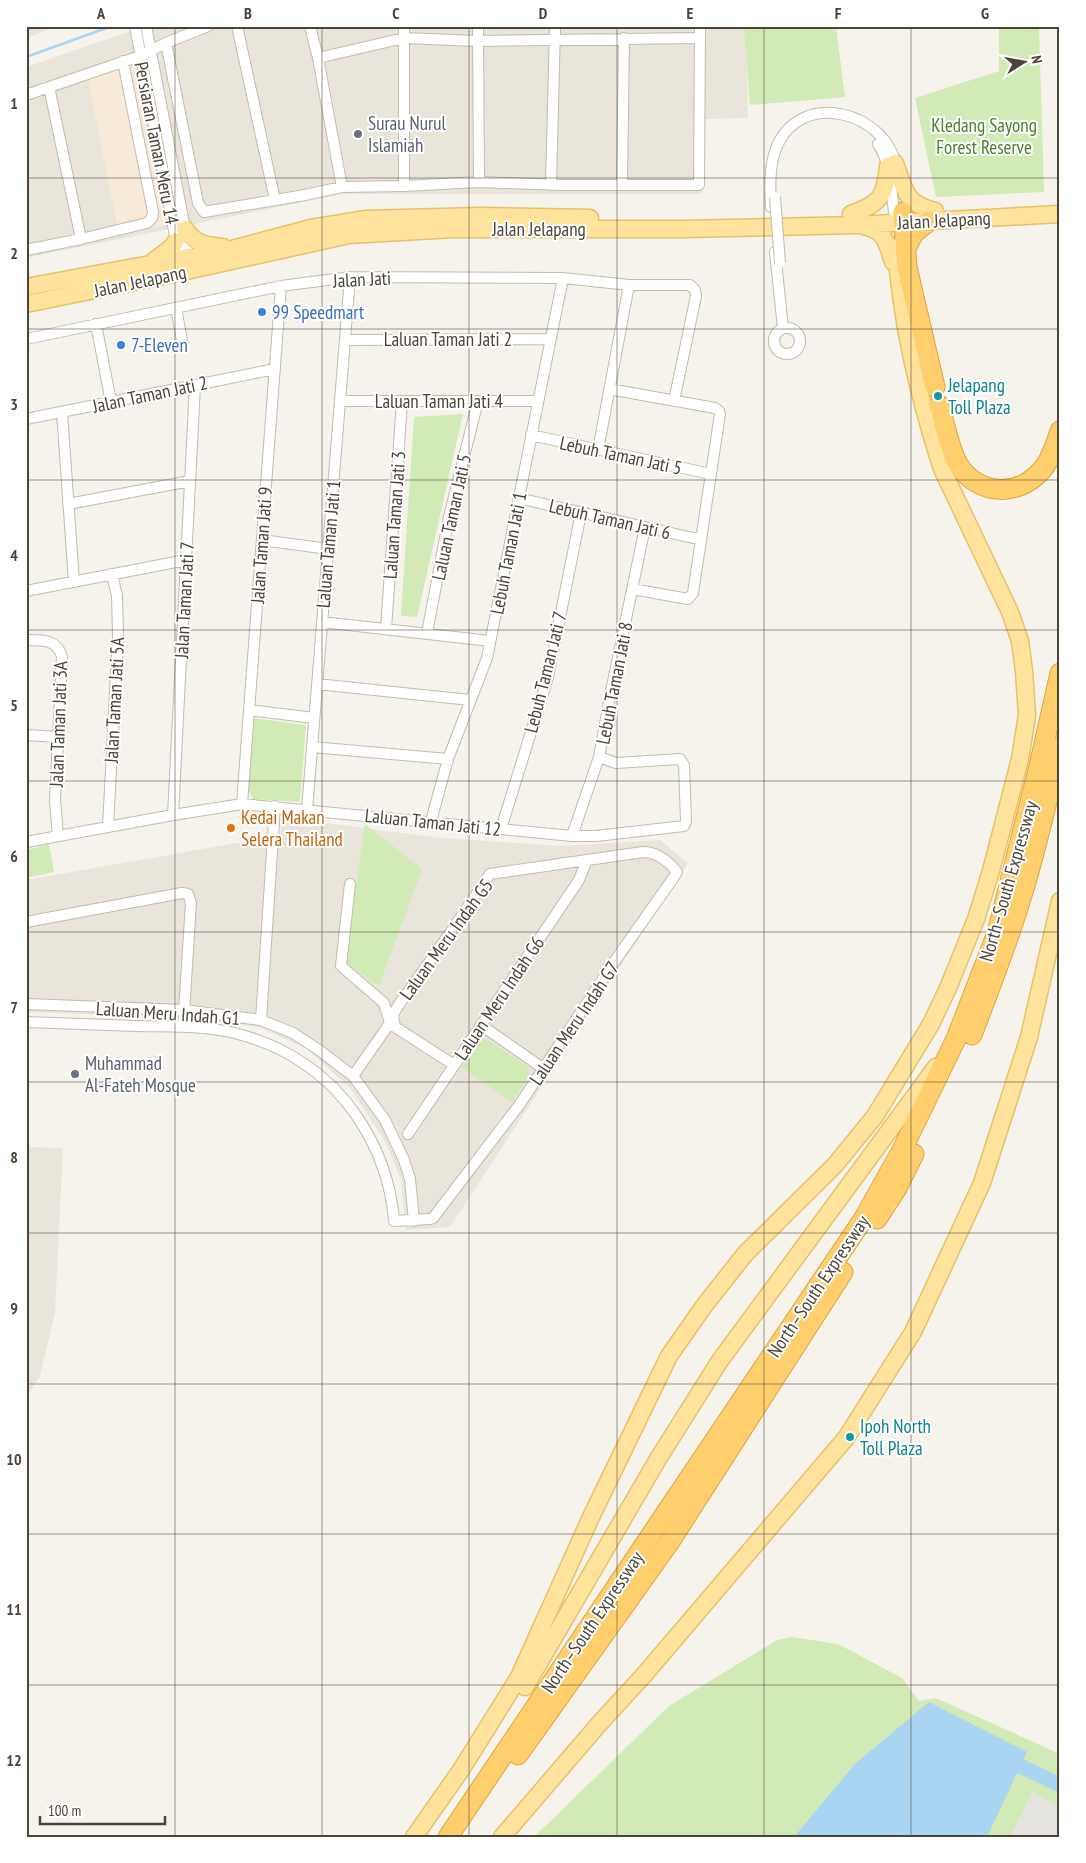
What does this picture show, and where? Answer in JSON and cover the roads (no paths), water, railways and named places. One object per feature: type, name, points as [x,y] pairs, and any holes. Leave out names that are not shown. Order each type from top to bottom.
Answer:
[{"type":"highway","points":[[905,250],[914,233],[932,216]]},
{"type":"highway","points":[[899,218],[907,267],[937,396],[951,450],[964,473],[974,482],[987,488],[1005,491],[1029,482],[1044,467],[1060,431]]},
{"type":"highway","name":"North–South Expressway","points":[[448,1837],[864,1218],[902,1150],[956,1039],[997,933],[1060,673]]},
{"type":"highway","name":"North–South Expressway","points":[[460,1837],[669,1543],[897,1188],[972,1035],[997,970],[1020,902],[1047,805],[1060,747]]},
{"type":"main road","points":[[891,164],[912,202],[932,216]]},
{"type":"main road","points":[[414,1837],[461,1770],[519,1676],[600,1499],[669,1356],[704,1306],[745,1254],[835,1164],[875,1116],[931,1024],[976,919],[991,871],[1020,759],[1027,715],[1020,641],[1010,612],[942,469],[921,392],[906,326],[898,278],[889,247],[878,230],[854,219],[880,198],[886,185],[891,164]]},
{"type":"main road","name":"Jalan Jelapang","points":[[26,304],[311,228],[366,219],[480,216],[854,219],[932,216],[1060,206]]},
{"type":"main road","name":"Jalan Jelapang","points":[[932,216],[1060,214]]},
{"type":"main road","points":[[898,278],[899,218]]},
{"type":"main road","name":"Jalan Jelapang","points":[[26,287],[151,264],[293,247],[349,235],[454,229],[684,229],[854,219]]},
{"type":"main road","points":[[151,264],[158,256],[169,250],[180,235],[202,244],[232,250]]},
{"type":"main road","points":[[502,1837],[599,1724],[644,1675],[846,1438],[912,1332],[982,1183],[1029,1037],[1060,901]]},
{"type":"main road","points":[[426,1837],[498,1732],[658,1459],[719,1362],[956,1039]]},
{"type":"street","name":"Persiaran Taman Meru 14","points":[[135,26],[139,52],[180,235],[190,260]]},
{"type":"street","name":"Persiaran Taman Meru 14","points":[[146,26],[180,235],[190,260]]},
{"type":"street","points":[[26,95],[123,61],[139,52],[208,26]]},
{"type":"street","points":[[237,26],[274,200]]},
{"type":"street","points":[[310,26],[318,58],[342,187]]},
{"type":"street","points":[[404,26],[404,186]]},
{"type":"street","points":[[478,26],[479,182]]},
{"type":"street","points":[[551,184],[555,26]]},
{"type":"street","points":[[166,43],[199,207],[204,212],[210,212],[342,187],[479,182],[699,185],[700,26]]},
{"type":"street","points":[[318,58],[404,38],[478,41],[700,38]]},
{"type":"street","points":[[622,185],[624,38]]},
{"type":"street","points":[[26,250],[81,239],[147,222],[152,218],[153,212],[123,61]]},
{"type":"street","points":[[49,87],[81,239]]},
{"type":"street","points":[[891,164],[893,156],[880,135],[855,118],[833,112],[818,114],[804,119],[786,132],[778,145],[771,170],[777,279],[786,328],[775,197],[777,162],[783,144],[800,126],[818,118],[840,117],[855,122],[875,138],[891,164],[899,218]]},
{"type":"street","name":"Jalan Jati","points":[[26,339],[281,286],[350,277],[563,278],[629,285],[690,285],[696,296],[674,401]]},
{"type":"street","name":"Laluan Taman Jati 1","points":[[307,810],[350,277]]},
{"type":"street","name":"Lebuh Taman Jati 1","points":[[431,821],[448,759],[487,658],[563,278]]},
{"type":"street","points":[[598,450],[629,285]]},
{"type":"street","name":"Jalan Taman Jati 9","points":[[242,804],[281,286]]},
{"type":"street","points":[[176,308],[183,346]]},
{"type":"street","points":[[96,324],[112,402]]},
{"type":"street","name":"Laluan Taman Jati 2","points":[[345,340],[550,339]]},
{"type":"street","name":"Jalan Taman Jati 2","points":[[26,419],[274,369]]},
{"type":"street","name":"Jalan Taman Jati 7","points":[[173,815],[195,385]]},
{"type":"street","points":[[609,389],[715,408],[719,410],[720,414],[693,593],[688,599],[632,589]]},
{"type":"street","name":"Laluan Taman Jati 4","points":[[340,401],[538,401]]},
{"type":"street","name":"Laluan Taman Jati 3","points":[[386,629],[402,401]]},
{"type":"street","name":"Laluan Taman Jati 5","points":[[426,634],[449,517],[478,401]]},
{"type":"street","points":[[62,412],[74,582]]},
{"type":"street","name":"Lebuh Taman Jati 5","points":[[531,435],[711,474]]},
{"type":"street","points":[[68,504],[190,481]]},
{"type":"street","name":"Lebuh Taman Jati 6","points":[[518,498],[693,538],[701,537]]},
{"type":"street","name":"Lebuh Taman Jati 7","points":[[501,829],[548,677],[581,513]]},
{"type":"street","name":"Lebuh Taman Jati 8","points":[[572,836],[599,757],[645,527]]},
{"type":"street","points":[[262,540],[328,549]]},
{"type":"street","points":[[26,591],[186,560]]},
{"type":"street","name":"Jalan Taman Jati 5A","points":[[108,827],[118,635],[116,596],[112,574]]},
{"type":"street","points":[[322,622],[490,641]]},
{"type":"street","name":"Jalan Taman Jati 3A","points":[[26,640],[52,642],[61,652],[62,671],[55,806],[58,836]]},
{"type":"street","points":[[317,684],[470,700]]},
{"type":"street","points":[[249,710],[314,718]]},
{"type":"street","points":[[26,735],[58,738]]},
{"type":"street","points":[[312,747],[448,759]]},
{"type":"street","name":"Laluan Taman Jati 12","points":[[26,842],[242,804],[572,836],[596,836],[682,827],[685,824],[684,765],[680,759],[616,763],[599,757]]},
{"type":"street","points":[[261,1020],[275,806]]},
{"type":"street","name":"Laluan Meru Indah G7","points":[[183,1027],[232,1033],[266,1043],[291,1054],[319,1074],[345,1099],[368,1132],[390,1188],[394,1221],[414,1221],[433,1218],[520,1104],[612,965],[677,872],[653,852],[587,860]]},
{"type":"street","name":"Laluan Meru Indah G6","points":[[408,1134],[579,880],[587,860]]},
{"type":"street","name":"Laluan Meru Indah G5","points":[[454,1065],[395,1027],[393,1014],[398,1006],[490,874],[587,860]]},
{"type":"street","points":[[350,884],[341,966],[384,1003],[390,1024],[352,1076]]},
{"type":"street","points":[[26,922],[182,893],[188,894],[191,903],[183,1027],[26,1022]]},
{"type":"street","name":"Laluan Meru Indah G1","points":[[26,1004],[184,1010],[261,1020],[280,1027],[308,1042],[352,1076],[385,1120],[404,1160],[410,1179],[414,1221]]},
{"type":"street","points":[[481,1025],[544,1069]]},
{"type":"water","points":[[929,1702],[1027,1752],[987,1837],[794,1837],[855,1764]]},
{"type":"waterway","points":[[26,57],[112,26]]},
{"type":"waterway","points":[[1020,1766],[1060,1785]]},
{"type":"place","name":"Surau Nurul Islamiah","points":[[358,134]]},
{"type":"place","name":"99 Speedmart","points":[[262,312]]},
{"type":"place","name":"7-Eleven","points":[[121,345]]},
{"type":"place","name":"Jelapang Toll Plaza","points":[[938,396]]},
{"type":"place","name":"Kedai Makan Selera Thailand","points":[[231,828]]},
{"type":"place","name":"Muhammad Al-Fateh Mosque","points":[[75,1074]]},
{"type":"place","name":"Ipoh North Toll Plaza","points":[[850,1437]]},
{"type":"park label","name":"Kledang Sayong Forest Reserve","points":[[984,136]]}]
